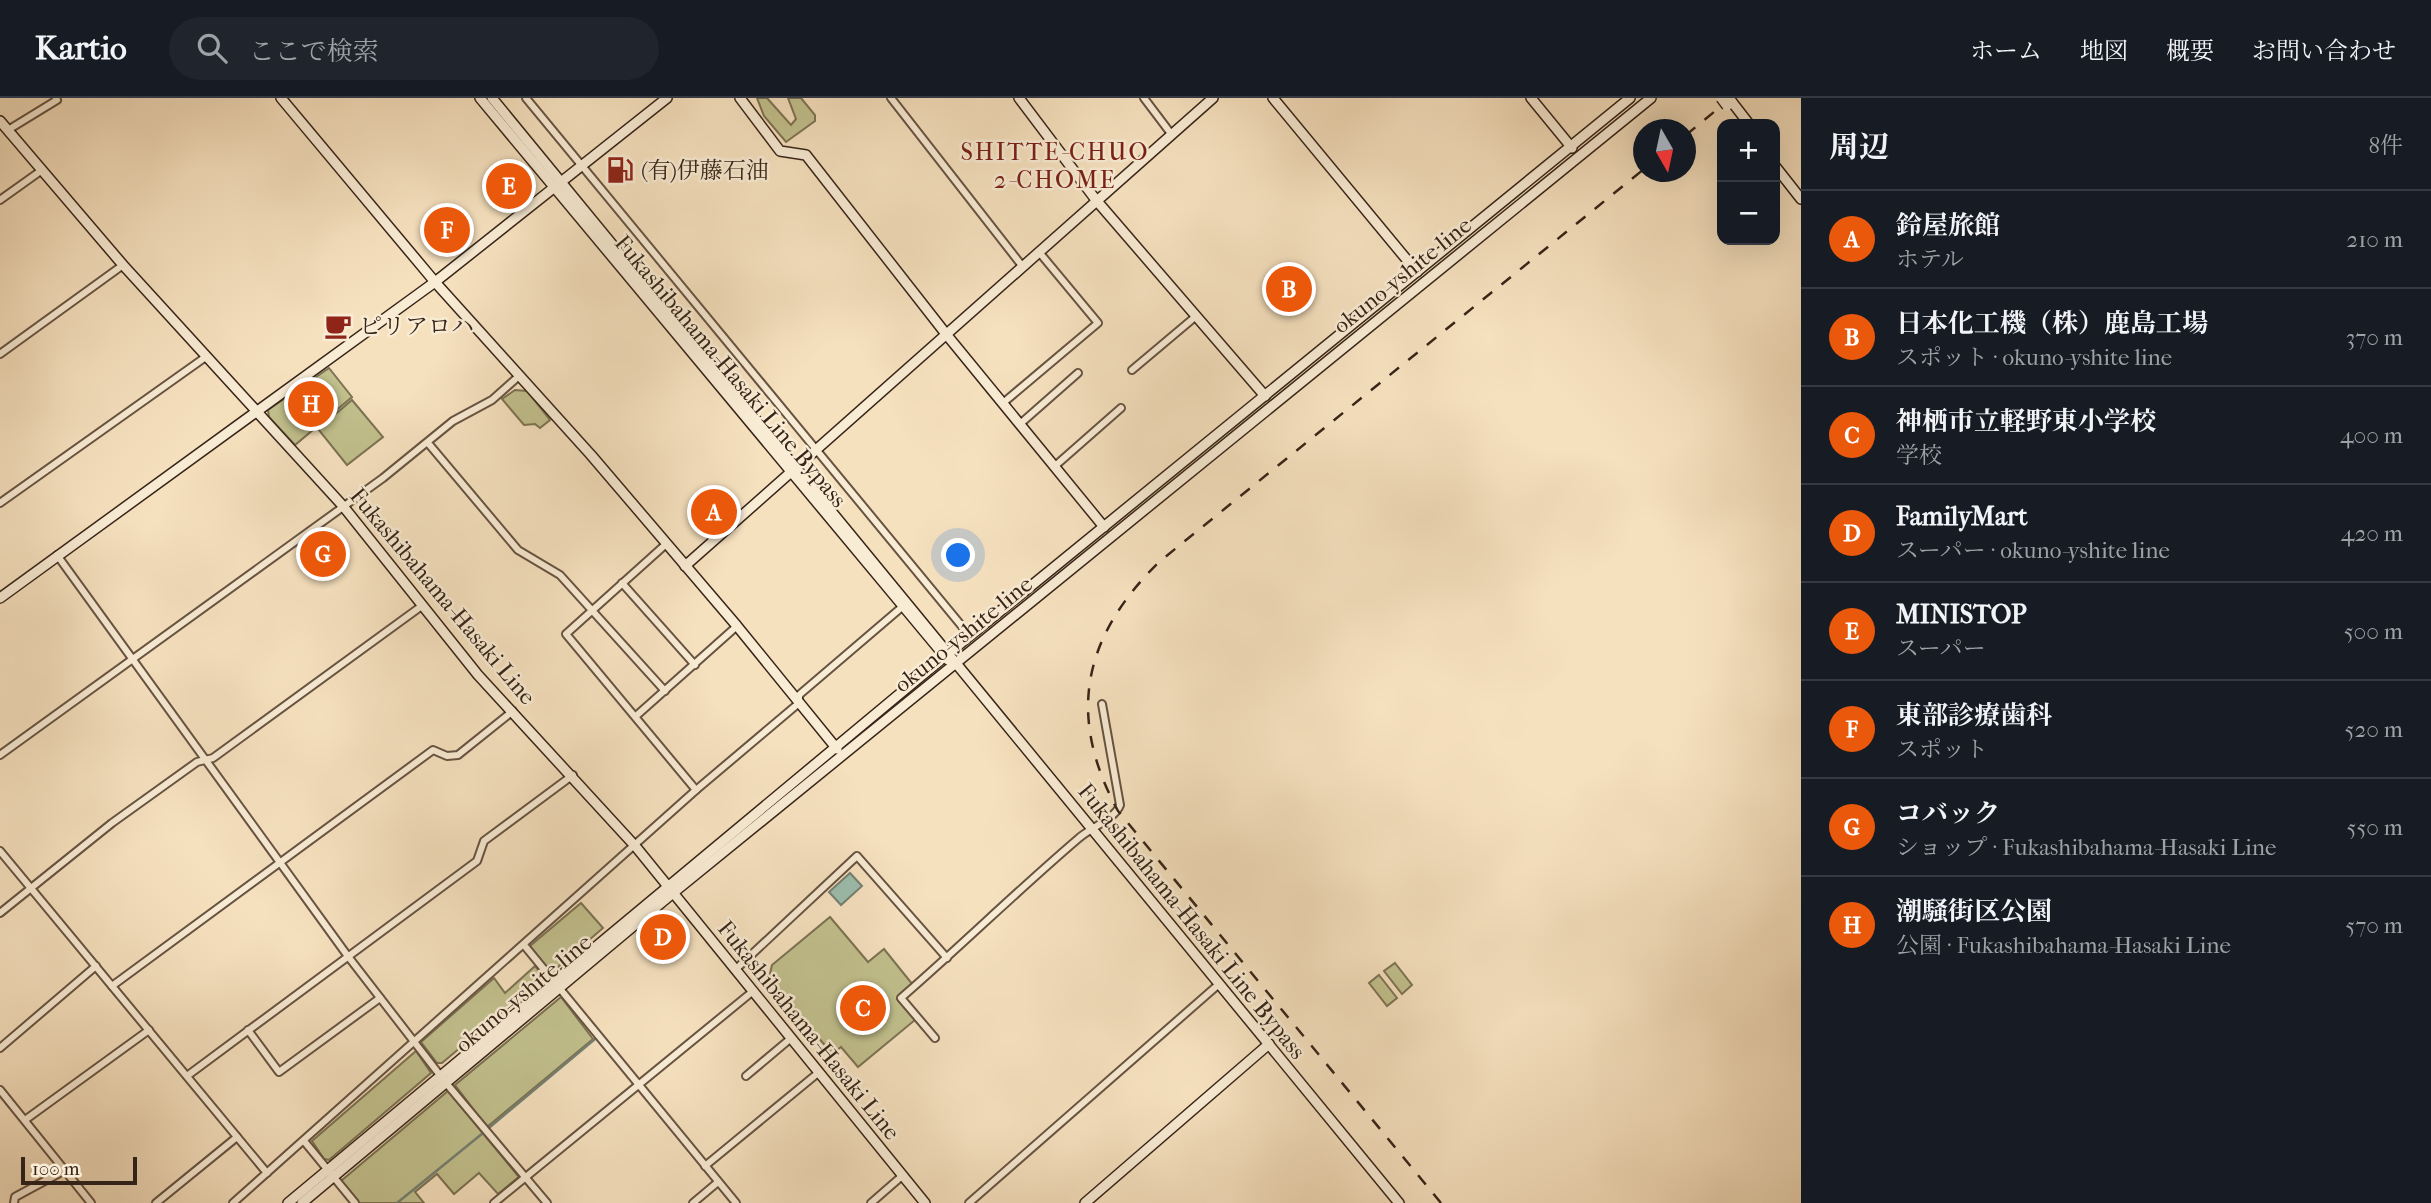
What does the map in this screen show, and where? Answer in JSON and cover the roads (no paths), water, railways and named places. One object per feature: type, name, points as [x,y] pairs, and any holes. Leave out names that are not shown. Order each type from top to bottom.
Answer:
[{"type":"main road","name":"Fukashibahama-Hasaki Line Bypass","points":[[481,98],[557,184],[946,655]]},
{"type":"main road","name":"Fukashibahama-Hasaki Line Bypass","points":[[492,98],[557,184]]},
{"type":"main road","points":[[649,98],[656,107]]},
{"type":"main road","points":[[0,598],[435,282],[667,98]]},
{"type":"main road","points":[[740,98],[780,151],[806,155],[946,334],[1104,527]]},
{"type":"main road","points":[[1019,98],[1096,201],[1265,396]]},
{"type":"main road","points":[[685,566],[1213,98]]},
{"type":"main road","points":[[1273,98],[1417,272]]},
{"type":"main road","points":[[1531,98],[1578,156]]},
{"type":"main road","name":"okuno-yshite line","points":[[671,890],[946,655],[1630,98]]},
{"type":"main road","name":"okuno-yshite line","points":[[288,1203],[330,1173],[671,890],[956,664],[1651,98]]},
{"type":"main road","points":[[283,99],[435,282],[737,626],[837,749]]},
{"type":"main road","points":[[1727,101],[1739,119]]},
{"type":"main road","points":[[1727,101],[1744,119]]},
{"type":"main road","name":"Fukashibahama-Hasaki Line","points":[[0,121],[123,265],[343,506],[478,675],[636,846],[925,1203]]},
{"type":"main road","points":[[1780,164],[1801,190]]},
{"type":"main road","points":[[1780,172],[1801,198]]},
{"type":"main road","name":"Fukashibahama-Hasaki Line Bypass","points":[[795,471],[902,607],[956,664],[1399,1203]]},
{"type":"main road","points":[[1085,1203],[1269,1044]]},
{"type":"main road","name":"okuno-yshite line","points":[[302,1203],[330,1173]]},
{"type":"street","points":[[8,130],[57,100],[56,98]]},
{"type":"street","points":[[526,98],[818,448],[970,636]]},
{"type":"street","points":[[891,98],[1023,267]]},
{"type":"street","points":[[1144,98],[1172,135]]},
{"type":"street","points":[[0,200],[42,170]]},
{"type":"street","points":[[1003,404],[1098,323],[1039,252]]},
{"type":"street","points":[[0,354],[123,265]]},
{"type":"street","points":[[1132,370],[1195,317]]},
{"type":"street","points":[[0,503],[206,356]]},
{"type":"street","points":[[1020,425],[1078,373]]},
{"type":"street","points":[[0,755],[343,506],[428,443],[453,421],[492,400],[519,376]]},
{"type":"street","points":[[1055,466],[1121,408]]},
{"type":"street","points":[[428,443],[518,550],[560,575],[665,691]]},
{"type":"street","points":[[665,545],[566,634],[696,790]]},
{"type":"street","points":[[57,555],[347,955],[443,1079],[547,1203]]},
{"type":"street","points":[[622,583],[695,665]]},
{"type":"street","points":[[0,913],[112,823],[197,762],[213,758],[423,606]]},
{"type":"street","points":[[233,1203],[696,790],[799,703],[799,695],[902,607]]},
{"type":"street","points":[[636,716],[737,626]]},
{"type":"street","points":[[935,1038],[901,998],[1090,828],[1118,811],[1120,805],[1102,704]]},
{"type":"street","points":[[112,986],[433,750],[447,756],[458,755],[513,711]]},
{"type":"street","points":[[187,1076],[477,861],[484,841],[573,775]]},
{"type":"street","points":[[0,851],[267,1173]]},
{"type":"street","points":[[735,970],[857,856],[947,958]]},
{"type":"street","points":[[524,945],[736,1203]]},
{"type":"street","points":[[0,1048],[96,966]]},
{"type":"street","points":[[969,1203],[1219,984]]},
{"type":"street","points":[[494,1203],[752,992]]},
{"type":"street","points":[[248,1030],[279,1072],[380,998]]},
{"type":"street","points":[[25,1120],[149,1030]]},
{"type":"street","points":[[746,1076],[790,1039]]},
{"type":"street","points":[[705,1166],[818,1073]]},
{"type":"street","points":[[0,1090],[91,1203]]},
{"type":"street","points":[[156,1203],[237,1137]]},
{"type":"street","points":[[304,1141],[355,1203]]},
{"type":"street","points":[[14,1203],[15,1197],[65,1170]]},
{"type":"street","points":[[871,1203],[902,1176]]},
{"type":"street","points":[[693,1203],[718,1182]]},
{"type":"waterway","points":[[490,1127],[595,1039]]},
{"type":"waterway","points":[[397,1203],[483,1133]]},
{"type":"railway","points":[[1696,127],[1731,98]]},
{"type":"railway","points":[[1441,1203],[1118,811],[1102,776],[1092,742],[1088,710],[1091,679],[1099,648],[1113,619],[1133,590],[1159,562],[1633,178]]},
{"type":"place","name":"(有)伊藤石油","points":[[620,170]]},
{"type":"place","name":"MINISTOP","points":[[509,186]]},
{"type":"place","name":"東部診療歯科","points":[[447,230]]},
{"type":"place","name":"日本化工機（株）鹿島工場","points":[[1289,289]]},
{"type":"place","name":"ピリアロハ","points":[[338,326]]},
{"type":"place","name":"潮騒街区公園","points":[[311,404]]},
{"type":"place","name":"鈴屋旅館","points":[[714,512]]},
{"type":"place","name":"コバック","points":[[323,554]]},
{"type":"place","name":"FamilyMart","points":[[663,937]]},
{"type":"place","name":"神栖市立軽野東小学校","points":[[863,1008]]},
{"type":"district","name":"SHITTE-CHUO 2-CHOME","points":[[1055,166]]}]
